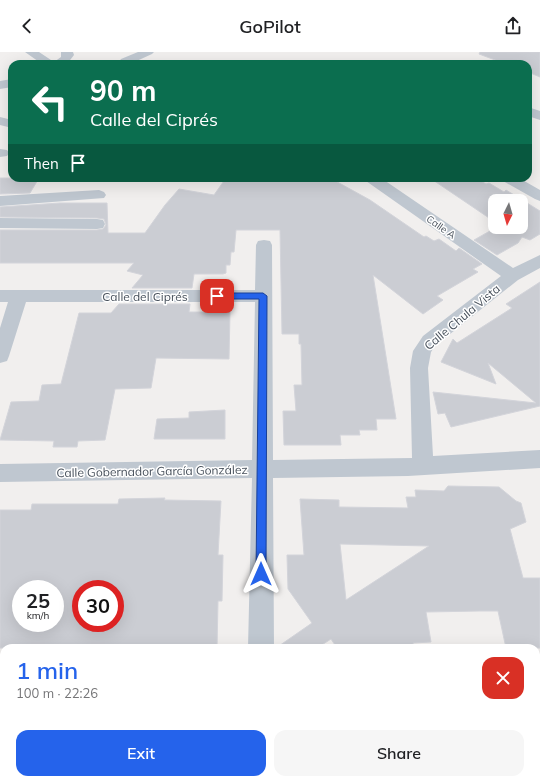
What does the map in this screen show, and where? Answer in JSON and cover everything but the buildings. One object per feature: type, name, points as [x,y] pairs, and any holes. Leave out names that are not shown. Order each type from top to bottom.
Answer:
[{"type":"street","points":[[31,52],[44,60]]},
{"type":"street","points":[[130,60],[148,52]]},
{"type":"street","name":"Calle A","points":[[376,182],[512,276]]},
{"type":"street","points":[[515,182],[540,196]]},
{"type":"street","points":[[0,201],[99,195]]},
{"type":"street","points":[[0,223],[97,224]]},
{"type":"street","points":[[261,644],[261,469],[264,245]]},
{"type":"street","name":"Calle Chula Vista","points":[[423,466],[418,368],[422,351],[429,341],[512,276],[540,261]]},
{"type":"street","name":"Calle del Ciprés","points":[[0,296],[263,296]]},
{"type":"street","points":[[0,356],[19,296]]},
{"type":"street","name":"Calle Gobernador García González","points":[[0,473],[423,466],[540,459]]},
{"type":"route","points":[[217,296],[263,296],[261,574]]}]
